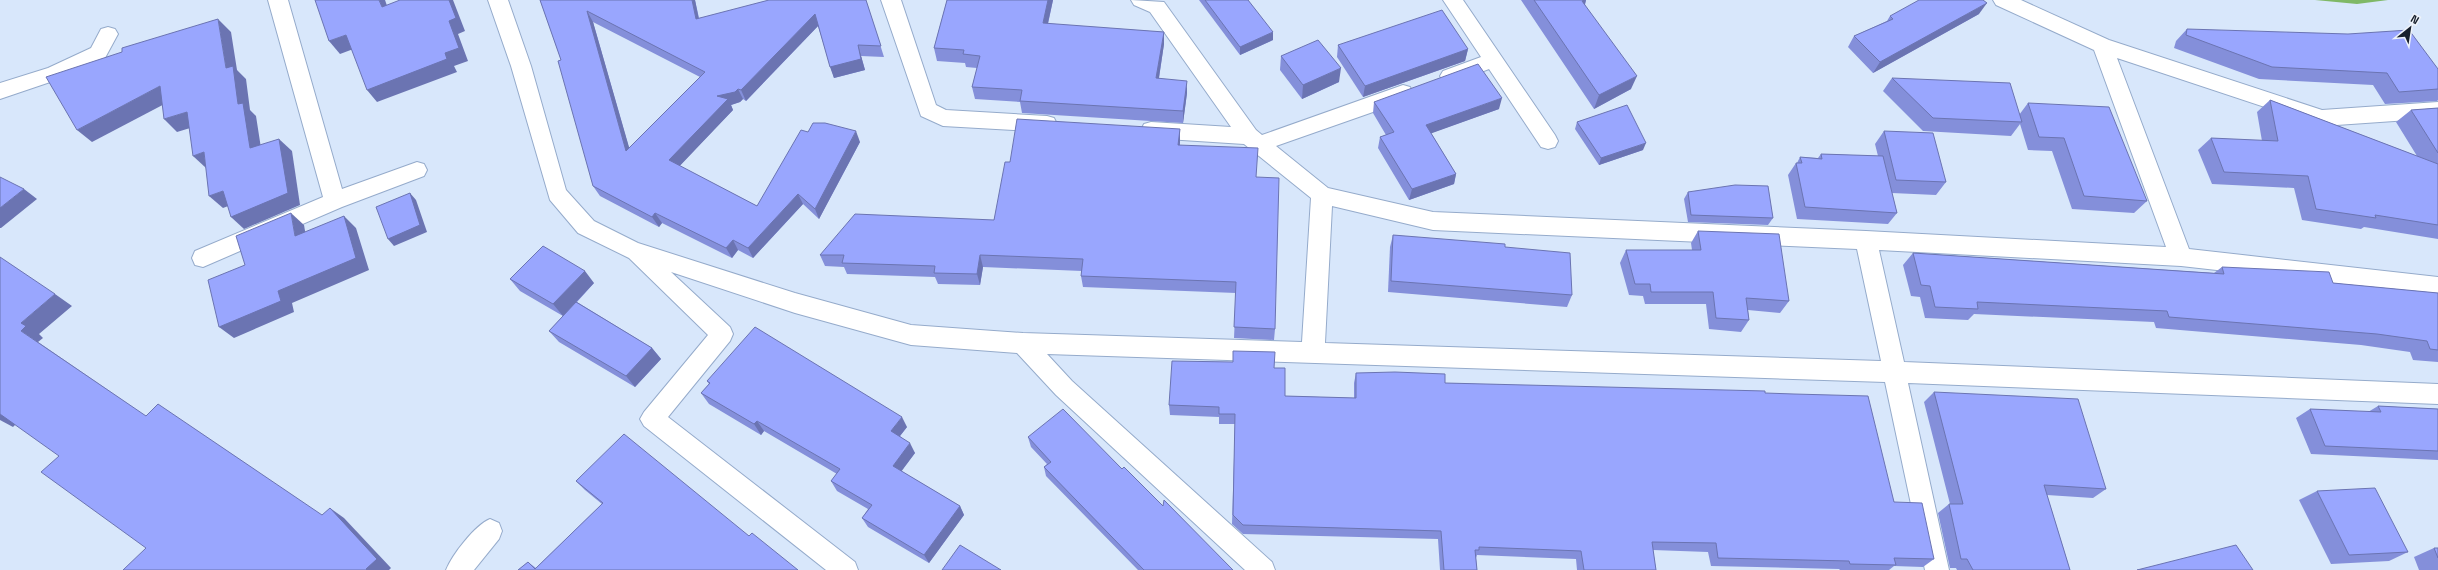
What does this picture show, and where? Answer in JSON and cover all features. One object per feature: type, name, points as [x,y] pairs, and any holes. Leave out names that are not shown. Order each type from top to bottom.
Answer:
[{"type":"street","points":[[278,0],[335,201]]},
{"type":"street","points":[[498,0],[521,66],[557,194],[586,227],[632,250],[795,303],[911,334],[1023,343],[1894,372],[2438,394]]},
{"type":"street","points":[[891,0],[928,110],[943,118],[1068,125]]},
{"type":"street","points":[[1141,0],[1157,7],[1254,140],[1322,195],[1433,220],[1866,240],[2181,257],[2438,286]]},
{"type":"street","points":[[1453,0],[1548,141]]},
{"type":"street","points":[[2003,0],[2102,45],[2322,118],[2438,110]]},
{"type":"street","points":[[0,91],[55,74],[98,53],[108,34]]},
{"type":"street","points":[[2102,45],[2181,257]]},
{"type":"street","points":[[1131,129],[1254,140],[1427,84],[1493,60]]},
{"type":"street","points":[[203,258],[335,201],[417,170]]},
{"type":"street","points":[[1313,352],[1322,195]]},
{"type":"street","points":[[1866,240],[1937,570]]},
{"type":"street","points":[[632,250],[722,334],[652,419],[846,570]]},
{"type":"street","points":[[1023,343],[1064,388],[1263,570]]},
{"type":"street","points":[[458,570],[490,531]]},
{"type":"green space","points":[[2315,0],[2388,0],[2357,4]]},
{"type":"building","points":[[315,0],[379,0],[382,7],[400,0],[449,0],[456,18],[449,21],[459,48],[445,53],[447,59],[367,90],[346,35],[329,41]]},
{"type":"building","points":[[540,0],[692,0],[696,19],[769,0],[866,0],[881,46],[858,45],[861,59],[830,67],[815,14],[741,90],[738,89],[735,92],[717,96],[728,99],[669,160],[757,206],[801,130],[808,132],[813,123],[825,123],[856,131],[815,209],[798,194],[748,248],[733,240],[726,248],[655,213],[652,217],[593,186],[558,61],[561,60]],"holes":[[[587,11],[705,72],[626,151]]]},
{"type":"building","points":[[947,0],[1048,0],[1043,23],[1164,32],[1156,78],[1187,81],[1183,111],[1020,101],[1022,90],[972,87],[980,56],[963,54],[964,50],[934,48]]},
{"type":"building","points":[[1205,0],[1248,0],[1273,32],[1240,47]]},
{"type":"building","points":[[1534,0],[1585,0],[1582,1],[1637,76],[1599,95]]},
{"type":"building","points":[[1919,0],[1983,0],[1987,3],[1880,62],[1854,36],[1893,19],[1890,16]]},
{"type":"building","points":[[1442,10],[1468,49],[1365,86],[1338,45]]},
{"type":"building","points":[[218,19],[226,68],[233,66],[238,104],[243,103],[250,148],[279,139],[288,193],[231,217],[223,191],[209,196],[204,152],[193,156],[187,112],[164,119],[160,86],[77,130],[46,77],[122,52],[122,48]]},
{"type":"building","points":[[2187,29],[2348,34],[2409,30],[2438,69],[2438,89],[2399,92],[2387,73],[2272,67],[2186,35]]},
{"type":"building","points":[[1318,40],[1341,68],[1303,85],[1281,56]]},
{"type":"building","points":[[1478,64],[1502,98],[1426,125],[1456,174],[1412,189],[1380,137],[1394,132],[1374,102]]},
{"type":"building","points":[[1892,78],[2010,83],[2022,122],[1933,118]]},
{"type":"building","points":[[2270,100],[2438,164],[2438,225],[2375,215],[2376,218],[2316,209],[2308,176],[2224,172],[2211,138],[2278,141]]},
{"type":"building","points":[[2028,103],[2109,107],[2147,201],[2084,196],[2064,138],[2039,137]]},
{"type":"building","points":[[1627,105],[1646,143],[1601,158],[1577,122]]},
{"type":"building","points":[[2438,108],[2438,153],[2411,110]]},
{"type":"building","points":[[1017,119],[1180,129],[1178,145],[1258,148],[1256,177],[1279,178],[1275,329],[1234,327],[1236,282],[1081,276],[1083,259],[980,255],[977,274],[934,273],[935,266],[842,263],[844,255],[820,255],[855,214],[994,220],[1005,162],[1010,162]]},
{"type":"building","points":[[1884,131],[1933,133],[1946,182],[1896,180]]},
{"type":"building","points":[[1821,154],[1883,156],[1897,213],[1805,207],[1796,163],[1802,163],[1800,157],[1822,159]]},
{"type":"building","points":[[0,177],[24,189],[0,208]]},
{"type":"building","points":[[1735,185],[1768,186],[1773,218],[1691,215],[1688,192]]},
{"type":"building","points":[[410,193],[420,225],[388,239],[376,207]]},
{"type":"building","points":[[291,213],[295,236],[344,216],[356,258],[278,291],[281,301],[219,327],[208,280],[245,265],[236,236]]},
{"type":"building","points":[[1698,231],[1779,234],[1789,301],[1746,298],[1749,320],[1716,318],[1713,292],[1651,292],[1650,284],[1635,284],[1626,250],[1701,250]]},
{"type":"building","points":[[1393,235],[1505,244],[1505,247],[1570,253],[1572,295],[1391,281]]},
{"type":"building","points":[[543,246],[585,271],[553,304],[510,279]]},
{"type":"building","points":[[1913,253],[2224,274],[2222,267],[2329,272],[2333,283],[2438,293],[2438,350],[2430,349],[2427,341],[2377,334],[2169,317],[2167,311],[1977,302],[1978,309],[1935,307],[1930,286],[1921,285]]},
{"type":"building","points":[[0,257],[55,294],[21,323],[26,326],[21,331],[146,416],[158,404],[322,515],[330,508],[377,559],[366,569],[367,570],[123,570],[146,548],[41,472],[59,456],[0,414]]},
{"type":"building","points":[[576,302],[652,348],[626,376],[549,331]]},
{"type":"building","points":[[755,327],[902,417],[891,431],[910,443],[893,466],[960,506],[924,555],[862,518],[872,505],[831,481],[840,469],[757,421],[754,424],[701,393],[710,383],[707,381]]},
{"type":"building","points":[[1233,351],[1275,352],[1274,368],[1285,368],[1285,396],[1356,398],[1356,373],[1395,372],[1445,374],[1445,383],[1765,391],[1765,393],[1868,396],[1894,502],[1922,503],[1934,559],[1894,558],[1896,565],[1850,564],[1849,561],[1718,558],[1716,543],[1652,542],[1656,570],[1584,570],[1581,551],[1479,547],[1479,550],[1475,550],[1477,570],[1444,570],[1441,531],[1243,525],[1233,515],[1235,414],[1219,414],[1219,407],[1169,405],[1172,361],[1233,362]]},
{"type":"building","points":[[1934,392],[2078,399],[2106,489],[2044,485],[2070,570],[1973,570],[1967,559],[1961,559],[1949,504],[1963,504]]},
{"type":"building","points":[[2378,406],[2438,409],[2438,451],[2325,446],[2310,409],[2381,412]]},
{"type":"building","points":[[1063,409],[1122,469],[1124,467],[1163,506],[1164,500],[1233,570],[1144,570],[1044,467],[1051,462],[1028,437]]},
{"type":"building","points":[[624,434],[749,536],[752,533],[798,570],[518,570],[528,562],[535,569],[603,503],[576,481]]},
{"type":"building","points":[[2375,488],[2408,552],[2349,555],[2317,491]]},
{"type":"building","points":[[960,545],[1001,570],[942,570]]},
{"type":"building","points":[[2236,545],[2253,570],[2137,570]]},
{"type":"building","points":[[2434,548],[2438,548],[2438,558]]}]
